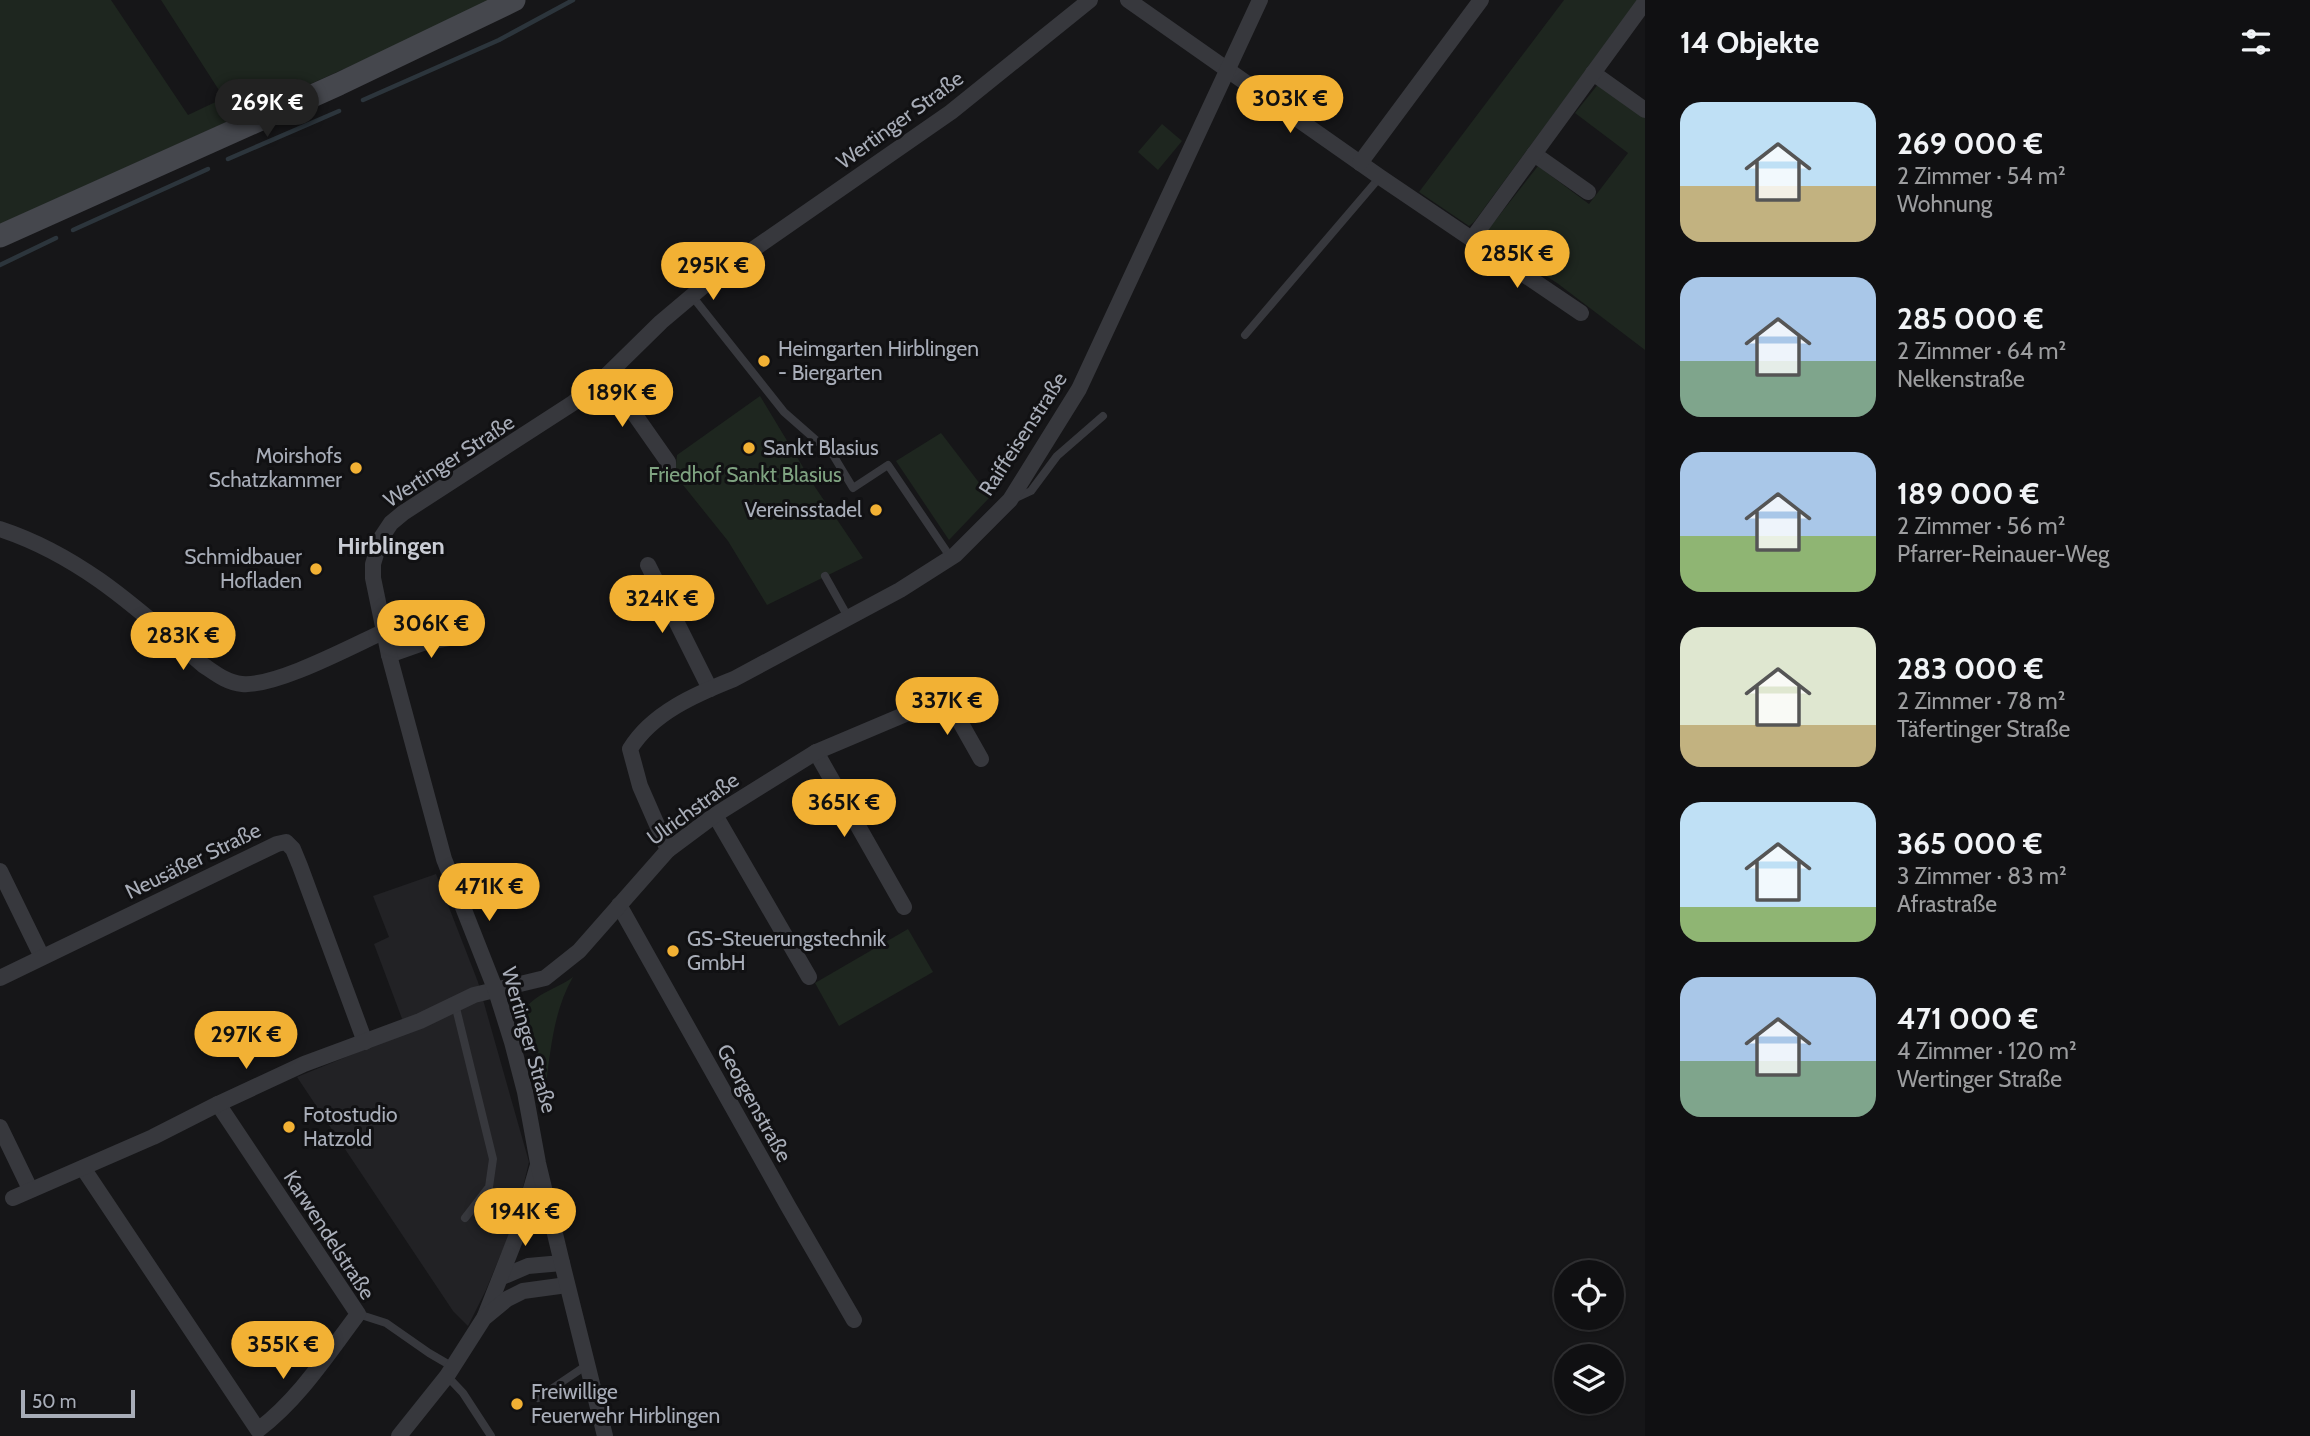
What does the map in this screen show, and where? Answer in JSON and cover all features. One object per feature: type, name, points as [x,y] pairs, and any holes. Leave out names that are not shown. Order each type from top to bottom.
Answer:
[{"type":"main road","points":[[0,236],[339,84],[514,0]]},
{"type":"street","name":"Wertinger Straße","points":[[605,1436],[552,1224],[525,1092],[496,991],[444,859],[389,655],[373,578],[373,564],[381,538],[391,523],[403,513],[548,421],[607,375],[661,322],[719,273],[951,112],[1090,0]]},
{"type":"street","points":[[1128,0],[1380,177],[1581,313]]},
{"type":"street","name":"Raiffeisenstraße","points":[[668,850],[637,776],[630,749],[636,739],[660,716],[900,590],[951,558],[1010,500],[1079,389],[1260,0]]},
{"type":"street","points":[[1360,163],[1481,0]]},
{"type":"street","points":[[1472,239],[1645,2]]},
{"type":"street","points":[[1593,73],[1645,110]]},
{"type":"street","points":[[1534,153],[1588,191]]},
{"type":"street","points":[[607,375],[668,462],[668,474]]},
{"type":"street","points":[[0,529],[49,548],[94,574],[203,665],[234,683],[243,685],[266,681],[308,666],[385,631]]},
{"type":"street","points":[[648,565],[710,689]]},
{"type":"street","points":[[389,655],[423,643],[466,635]]},
{"type":"street","name":"Ulrichstraße","points":[[12,1198],[153,1137],[304,1064],[365,1042],[474,995],[532,983],[556,971],[579,951],[668,850],[715,815],[816,752],[946,696],[981,759]]},
{"type":"street","points":[[816,752],[904,907]]},
{"type":"street","points":[[715,815],[809,977]]},
{"type":"street","name":"Neusäßer Straße","points":[[0,978],[286,842],[293,849],[300,866],[365,1042]]},
{"type":"street","points":[[0,871],[42,957]]},
{"type":"street","name":"Georgenstraße","points":[[619,905],[854,1320]]},
{"type":"street","name":"Karwendelstraße","points":[[83,1168],[258,1430],[278,1415],[305,1384],[359,1314],[218,1104]]},
{"type":"street","points":[[0,1127],[30,1189]]},
{"type":"street","name":"Wertinger Straße","points":[[484,1318],[502,1278],[538,1163]]},
{"type":"street","points":[[502,1278],[527,1266],[562,1263]]},
{"type":"street","points":[[399,1436],[450,1371],[484,1318],[507,1299],[523,1291],[567,1285]]},
{"type":"lane","points":[[1245,335],[1380,177]]},
{"type":"lane","points":[[692,296],[783,412],[833,455],[853,488],[888,465],[951,558]]},
{"type":"lane","points":[[1010,500],[1031,491],[1058,456],[1103,416]]},
{"type":"lane","points":[[825,576],[848,617]]},
{"type":"lane","points":[[455,1004],[493,1158],[489,1187],[465,1219]]},
{"type":"lane","points":[[359,1314],[386,1323],[450,1371],[491,1436]]},
{"type":"lane","points":[[538,1398],[587,1365]]},
{"type":"shaded area","points":[[436,874],[478,982],[529,1162],[515,1220],[468,1326],[453,1311],[297,1077],[407,1032],[374,944],[389,937],[373,896]]},
{"type":"green space","points":[[0,0],[111,0],[188,115],[224,98],[161,0],[490,0],[415,37],[0,224]]},
{"type":"green space","points":[[1564,0],[1638,0],[1469,226],[1419,192]]},
{"type":"green space","points":[[1599,83],[1645,118],[1645,350],[1557,283],[1483,236],[1538,166],[1589,204],[1628,153],[1575,113]]},
{"type":"green space","points":[[1162,124],[1182,141],[1158,170],[1138,152]]},
{"type":"green space","name":"Friedhof Sankt Blasius","points":[[760,396],[815,487],[863,558],[767,605],[728,541],[675,475],[677,455]]},
{"type":"green space","points":[[941,433],[990,497],[949,540],[896,461]]},
{"type":"green space","points":[[908,929],[933,972],[839,1026],[815,983]]},
{"type":"green space","points":[[573,977],[557,1016],[546,1084],[541,1064],[527,1035],[525,1012],[535,999]]},
{"type":"waterway","points":[[363,100],[499,40],[573,0]]},
{"type":"waterway","points":[[228,159],[339,111]]},
{"type":"waterway","points":[[73,230],[208,169]]},
{"type":"waterway","points":[[0,265],[56,238]]},
{"type":"place","name":"Heimgarten Hirblingen - Biergarten","points":[[764,361]]},
{"type":"place","name":"Sankt Blasius","points":[[749,448]]},
{"type":"place","name":"Moirshofs Schatzkammer","points":[[356,468]]},
{"type":"place","name":"Vereinsstadel","points":[[876,510]]},
{"type":"place","name":"Schmidbauer Hofladen","points":[[316,569]]},
{"type":"place","name":"GS-Steuerungstechnik GmbH","points":[[673,951]]},
{"type":"place","name":"Fotostudio Hatzold","points":[[289,1127]]},
{"type":"place","name":"Freiwillige Feuerwehr Hirblingen","points":[[517,1404]]},
{"type":"district","name":"Hirblingen","points":[[391,546]]}]
